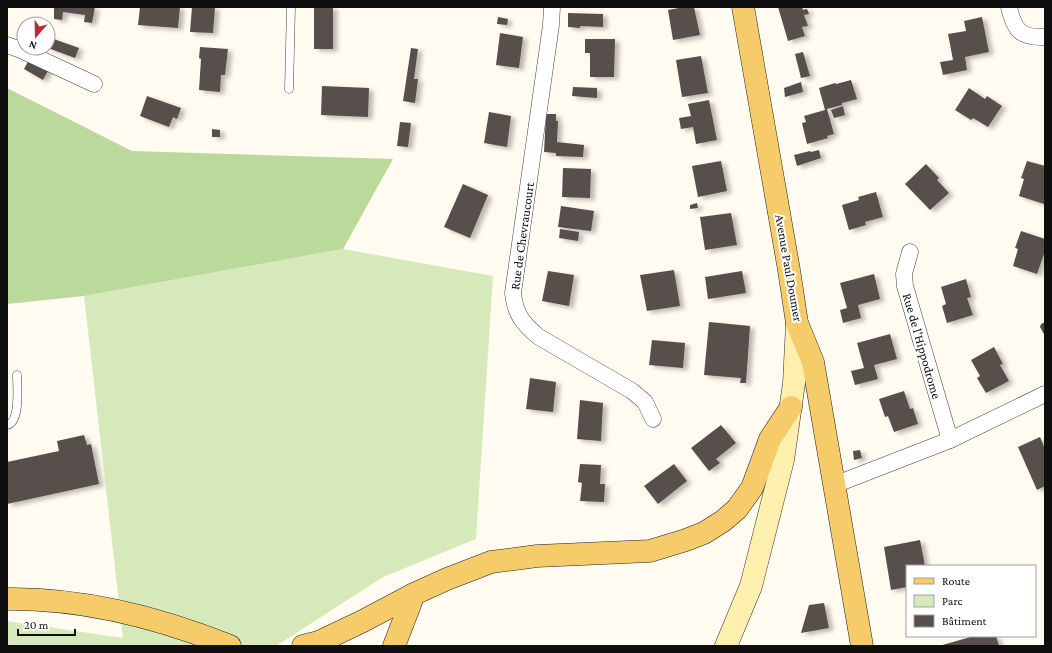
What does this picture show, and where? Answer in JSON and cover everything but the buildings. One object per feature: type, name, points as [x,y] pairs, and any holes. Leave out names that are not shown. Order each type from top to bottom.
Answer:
[{"type":"main road","name":"Avenue Paul Doumer","points":[[743,7],[788,262],[797,323],[813,362],[862,646]]},
{"type":"main road","points":[[726,646],[751,586],[783,460],[794,383],[797,323]]},
{"type":"main road","points":[[302,646],[326,639],[414,594],[491,562],[537,556],[650,551],[704,534],[737,509],[752,488],[770,439],[791,407]]},
{"type":"main road","points":[[394,646],[414,594]]},
{"type":"main road","points":[[7,599],[28,599],[77,604],[128,614],[170,624],[230,646]]},
{"type":"street","name":"Rue de Chevraucourt","points":[[552,7],[551,25],[514,293],[514,303],[518,314],[526,327],[538,337],[632,391],[645,402],[653,419]]},
{"type":"street","points":[[1009,7],[1015,28],[1030,36],[1045,37]]},
{"type":"street","points":[[7,45],[94,84]]},
{"type":"street","name":"Rue de l'Hippodrome","points":[[910,252],[904,274],[905,286],[950,440]]},
{"type":"street","points":[[834,485],[950,440],[1045,394]]},
{"type":"lane","points":[[289,89],[291,7]]},
{"type":"lane","points":[[7,425],[14,420],[17,412],[17,375]]},
{"type":"green space","points":[[7,88],[132,151],[393,159],[343,249],[84,296],[7,304]]},
{"type":"green space","points":[[343,249],[493,276],[476,539],[383,577],[276,646],[7,646],[7,621],[123,638],[84,296]]}]
